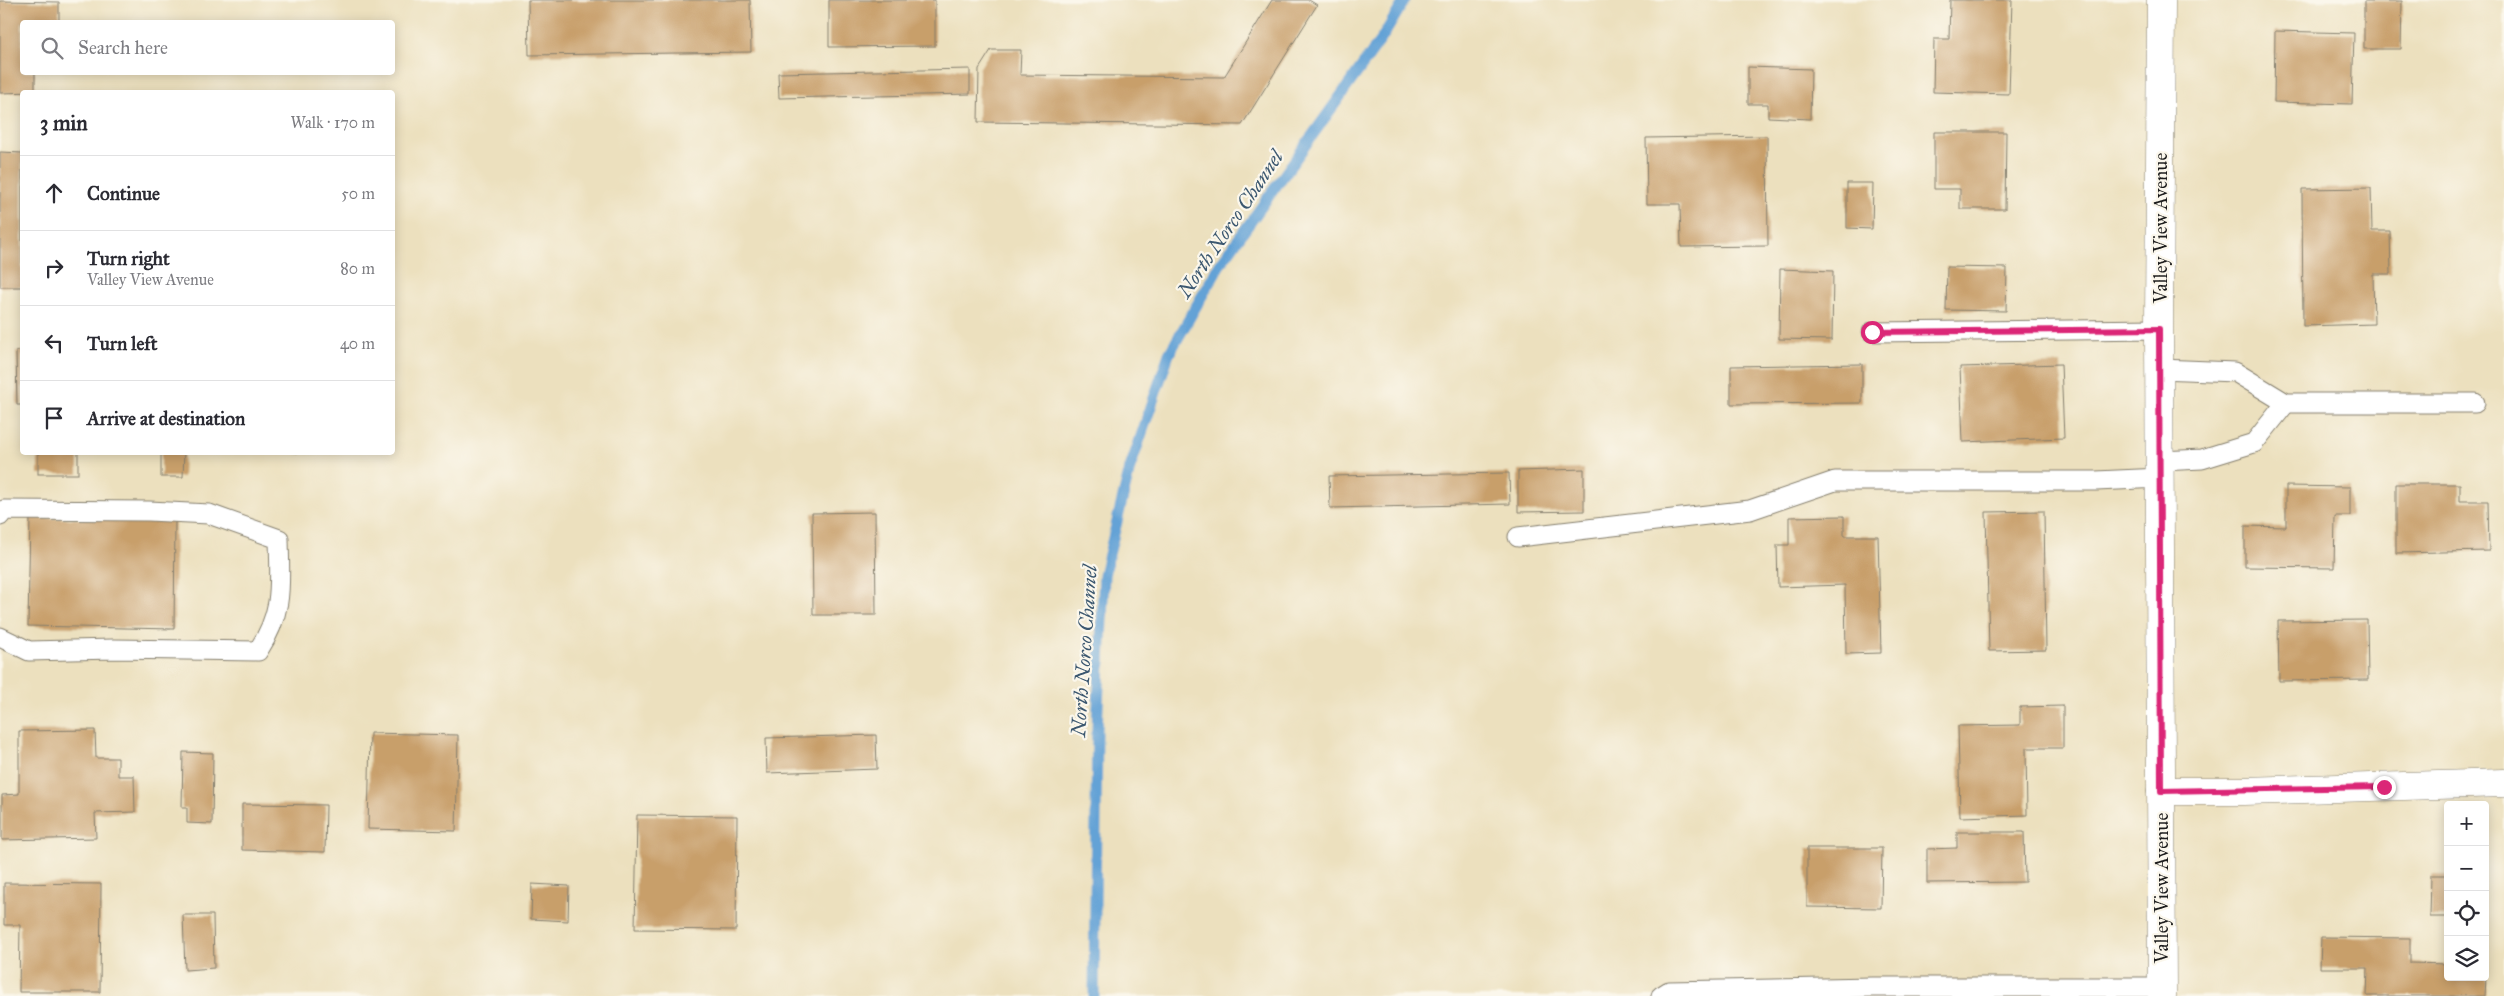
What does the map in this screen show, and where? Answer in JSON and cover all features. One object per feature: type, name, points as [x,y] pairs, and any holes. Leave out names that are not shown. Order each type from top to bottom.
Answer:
[{"type":"street","name":"Valley View Avenue","points":[[2161,0],[2159,329],[2162,992]]},
{"type":"street","points":[[2161,791],[2243,791],[2504,783]]},
{"type":"lane","points":[[1872,332],[2159,329]]},
{"type":"lane","points":[[2160,369],[2235,372],[2286,402],[2475,402]]},
{"type":"lane","points":[[1518,537],[1750,510],[1835,481],[2096,481],[2161,470],[2254,442],[2286,402]]},
{"type":"lane","points":[[0,516],[4,510],[149,511],[209,514],[242,524],[279,540],[280,596],[272,630],[258,651],[113,649],[29,651],[0,637]]},
{"type":"lane","points":[[1661,996],[1668,991],[2162,992]]},
{"type":"building","points":[[528,0],[750,0],[751,52],[529,55]]},
{"type":"building","points":[[829,0],[935,0],[935,46],[829,47]]},
{"type":"building","points":[[1272,0],[1309,0],[1317,5],[1242,125],[978,122],[979,69],[991,50],[1021,50],[1020,75],[1224,77]]},
{"type":"building","points":[[1950,0],[2012,0],[2009,94],[1933,92],[1934,39],[1949,39]]},
{"type":"building","points":[[0,1],[59,2],[59,20],[20,20],[20,75],[35,75],[35,90],[0,93]]},
{"type":"building","points":[[2364,1],[2402,1],[2401,49],[2364,49]]},
{"type":"building","points":[[2275,31],[2354,33],[2352,104],[2274,102]]},
{"type":"building","points":[[1748,67],[1811,69],[1810,119],[1768,117],[1768,104],[1748,104]]},
{"type":"building","points":[[970,69],[970,94],[779,98],[778,73]]},
{"type":"building","points":[[1934,132],[2006,132],[2005,209],[1960,209],[1960,189],[1934,189]]},
{"type":"building","points":[[1767,136],[1768,246],[1681,247],[1680,204],[1647,204],[1646,138]]},
{"type":"building","points":[[0,152],[20,153],[20,287],[0,287]]},
{"type":"building","points":[[1847,183],[1873,183],[1872,229],[1847,228]]},
{"type":"building","points":[[2371,188],[2372,231],[2390,231],[2391,274],[2373,274],[2374,324],[2303,326],[2302,189]]},
{"type":"building","points":[[1947,267],[2007,268],[2006,311],[1946,310]]},
{"type":"building","points":[[1780,269],[1833,271],[1832,340],[1779,339]]},
{"type":"building","points":[[16,351],[20,351],[20,405],[17,405]]},
{"type":"building","points":[[1862,364],[1862,403],[1731,404],[1731,366]]},
{"type":"building","points":[[2061,364],[2064,438],[1963,442],[1960,367]]},
{"type":"building","points":[[38,455],[78,455],[78,474],[38,474]]},
{"type":"building","points":[[161,455],[184,455],[183,477],[161,477]]},
{"type":"building","points":[[1584,469],[1584,511],[1518,512],[1518,471]]},
{"type":"building","points":[[1509,473],[1510,504],[1330,508],[1329,476]]},
{"type":"building","points":[[2396,484],[2460,484],[2460,501],[2488,501],[2489,551],[2396,553]]},
{"type":"building","points":[[2286,486],[2350,487],[2350,516],[2335,516],[2334,568],[2245,567],[2245,526],[2286,527]]},
{"type":"building","points":[[2044,511],[2046,650],[1989,651],[1986,512]]},
{"type":"building","points":[[875,512],[876,615],[813,615],[812,513]]},
{"type":"building","points":[[1844,516],[1844,536],[1878,536],[1881,653],[1846,654],[1845,585],[1778,587],[1777,545],[1789,545],[1789,517]]},
{"type":"building","points":[[30,518],[175,520],[174,629],[28,626]]},
{"type":"building","points":[[2367,620],[2368,680],[2279,681],[2278,621]]},
{"type":"building","points":[[2063,706],[2063,748],[2026,748],[2027,815],[1960,817],[1958,726],[2020,725],[2020,707]]},
{"type":"building","points":[[95,730],[96,758],[118,758],[118,776],[134,776],[135,812],[95,813],[96,838],[2,840],[2,795],[19,794],[19,731]]},
{"type":"building","points":[[370,733],[458,735],[456,831],[368,829]]},
{"type":"building","points":[[876,735],[877,769],[767,773],[766,738]]},
{"type":"building","points":[[183,752],[213,753],[212,824],[187,823],[187,808],[182,808]]},
{"type":"building","points":[[242,804],[326,805],[325,852],[242,850]]},
{"type":"building","points":[[637,815],[737,816],[736,930],[635,929]]},
{"type":"building","points":[[1957,832],[2024,832],[2025,882],[1927,883],[1927,849],[1957,848]]},
{"type":"building","points":[[1807,848],[1882,848],[1881,908],[1807,907]]},
{"type":"building","points":[[2431,875],[2444,875],[2444,917],[2430,917]]},
{"type":"building","points":[[4,883],[101,884],[100,992],[19,992],[20,925],[4,925]]},
{"type":"building","points":[[532,884],[569,886],[568,921],[531,919]]},
{"type":"building","points":[[183,915],[213,915],[214,968],[185,970]]},
{"type":"building","points":[[2321,937],[2410,938],[2410,963],[2444,964],[2444,981],[2486,981],[2485,996],[2367,996],[2368,968],[2320,968]]},
{"type":"waterway","name":"North Norco Channel","points":[[1094,996],[1097,730],[1104,575],[1130,468],[1169,354],[1219,266],[1382,38],[1405,0]]},
{"type":"route","points":[[1872,332],[2159,329],[2161,791],[2384,787]]}]
